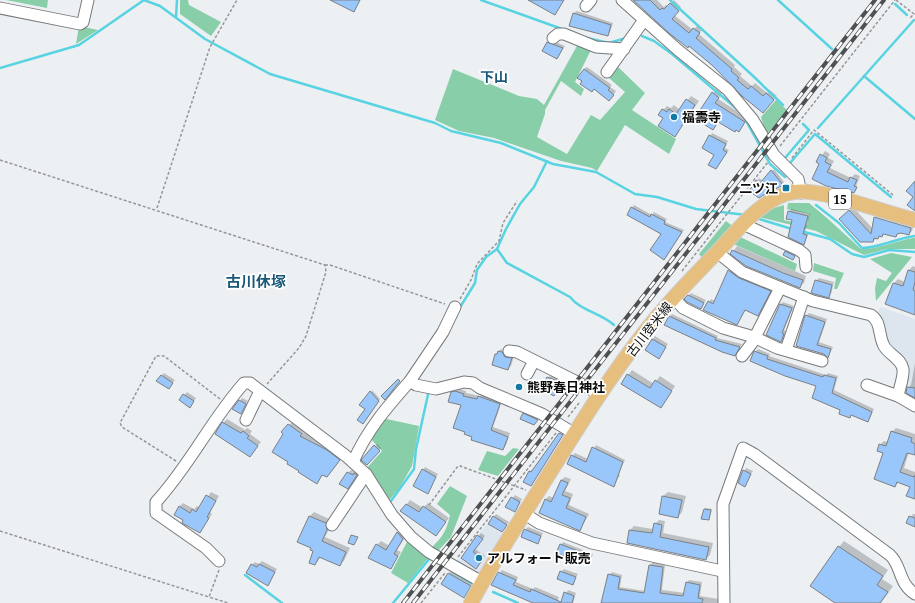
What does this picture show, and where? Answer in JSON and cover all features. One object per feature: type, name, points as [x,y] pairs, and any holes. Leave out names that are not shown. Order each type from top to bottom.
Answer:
[{"type":"main road","name":"古川登米線","points":[[471,603],[482,582],[524,514],[599,396],[640,338],[674,298],[764,205],[794,192],[833,197],[915,220]]},
{"type":"street","points":[[0,8],[80,24],[83,22],[88,0]]},
{"type":"street","points":[[622,0],[678,50],[728,90],[753,120],[774,155],[798,179],[801,193]]},
{"type":"street","points":[[607,72],[644,20]]},
{"type":"street","points":[[553,38],[558,34],[564,34],[596,47],[624,49]]},
{"type":"street","points":[[745,223],[799,250],[805,255],[806,267]]},
{"type":"street","points":[[717,252],[742,272],[780,288],[813,301],[871,315],[875,318],[879,326],[884,347],[900,361],[903,370],[898,396]]},
{"type":"street","points":[[742,356],[752,343],[780,288]]},
{"type":"street","points":[[786,350],[804,297]]},
{"type":"street","points":[[674,298],[683,308],[723,328],[754,337],[786,350],[822,361]]},
{"type":"street","points":[[353,462],[364,438],[387,406],[410,381],[443,332],[455,307]]},
{"type":"street","points":[[509,352],[516,352],[591,389],[599,396]]},
{"type":"street","points":[[527,374],[534,361]]},
{"type":"street","points":[[410,381],[429,387],[449,387],[464,382],[472,383],[480,388],[542,414],[575,434]]},
{"type":"street","points":[[219,561],[206,548],[156,512],[156,502],[186,467],[226,403],[244,383],[250,383],[259,392],[353,462],[366,474],[392,515],[411,537],[429,552],[482,582]]},
{"type":"street","points":[[867,385],[898,396],[915,406]]},
{"type":"street","points":[[246,420],[259,392]]},
{"type":"street","points":[[724,603],[722,571],[722,504],[743,448],[754,454],[890,555],[894,559],[901,578],[908,589],[915,594]]},
{"type":"street","points":[[332,525],[366,474]]},
{"type":"street","points":[[524,514],[540,523],[592,543],[722,571]]},
{"type":"path","points":[[157,209],[210,47],[237,0]]},
{"type":"path","points":[[774,155],[895,0],[914,14],[910,18]]},
{"type":"path","points":[[786,166],[814,130],[892,195]]},
{"type":"path","points":[[0,160],[157,209],[455,307],[471,280],[477,264],[499,241],[504,223],[517,201]]},
{"type":"path","points":[[725,216],[765,166]]},
{"type":"path","points":[[259,392],[299,348],[306,336],[326,272],[325,265]]},
{"type":"path","points":[[186,467],[122,426],[120,423],[156,356],[164,356],[226,403]]},
{"type":"path","points":[[429,505],[458,466],[514,485]]},
{"type":"path","points":[[0,531],[228,603]]},
{"type":"path","points":[[209,597],[220,567],[219,561]]},
{"type":"path","points":[[421,603],[445,574]]},
{"type":"shaded area","points":[[881,307],[915,319],[915,403],[901,393],[905,363],[887,345],[876,315]]},
{"type":"shaded area","points":[[487,524],[504,535],[480,574],[476,574],[456,563]]},
{"type":"green space","points":[[6,0],[48,0],[47,8]]},
{"type":"green space","points":[[180,0],[188,0],[189,5],[221,22],[211,36],[180,14]]},
{"type":"green space","points":[[79,26],[98,30],[76,44]]},
{"type":"green space","points":[[578,44],[591,50],[575,82],[584,89],[581,96],[561,81],[545,110],[537,137],[567,154],[591,115],[600,120],[625,92],[609,78],[617,66],[645,93],[632,110],[676,139],[669,154],[625,125],[597,171],[592,168],[561,161],[494,138],[459,131],[435,120],[453,69],[519,96],[537,99],[544,105]]},
{"type":"green space","points":[[776,100],[787,110],[766,135],[761,117]]},
{"type":"green space","points":[[788,203],[809,203],[861,249],[874,248],[915,238],[915,249],[887,249],[864,255],[816,231],[759,217],[774,208],[784,205],[784,220],[807,225],[809,214],[787,209]]},
{"type":"green space","points":[[726,221],[735,228],[704,260],[699,254]]},
{"type":"green space","points":[[738,236],[797,264],[795,271],[731,243]]},
{"type":"green space","points":[[891,253],[912,257],[876,301],[875,288],[877,278],[886,281],[892,273],[870,259]]},
{"type":"green space","points":[[814,263],[844,273],[837,289],[834,289],[836,278],[813,271]]},
{"type":"green space","points":[[382,418],[419,426],[412,466],[400,487],[387,503],[366,469],[382,451],[369,437]]},
{"type":"green space","points":[[513,448],[519,449],[498,476],[478,470],[487,451],[505,456]]},
{"type":"green space","points":[[450,486],[467,496],[451,537],[437,552],[432,547],[444,532],[450,515],[437,504]]},
{"type":"green space","points":[[408,540],[429,557],[408,583],[391,573]]},
{"type":"building","points":[[330,0],[360,0],[354,12]]},
{"type":"building","points":[[528,0],[564,0],[555,15]]},
{"type":"building","points":[[633,0],[650,0],[660,10],[662,8],[664,9],[670,3],[679,11],[672,19],[689,33],[693,28],[700,33],[696,38],[732,69],[731,71],[739,78],[737,80],[748,89],[751,86],[763,96],[766,93],[774,100],[763,113],[742,96],[713,66],[689,46],[688,48],[669,33]]},
{"type":"building","points":[[573,13],[611,25],[608,36],[569,26]]},
{"type":"building","points":[[547,42],[563,48],[557,59],[542,51]]},
{"type":"building","points":[[584,69],[610,88],[608,90],[614,95],[609,101],[594,89],[592,92],[580,84],[582,81],[577,78]]},
{"type":"building","points":[[712,92],[719,98],[715,103],[745,122],[739,132],[736,130],[735,132],[718,122],[713,130],[702,123],[707,116],[700,110]]},
{"type":"building","name":"福壽寺","points":[[686,99],[695,105],[675,137],[658,126],[663,118],[658,115],[662,109],[667,112],[669,109],[676,114]]},
{"type":"building","points":[[709,135],[726,144],[723,150],[727,152],[716,169],[708,165],[714,155],[702,148]]},
{"type":"building","points":[[820,154],[827,158],[825,162],[831,165],[827,172],[848,182],[850,177],[857,180],[854,186],[857,187],[854,193],[826,186],[812,179],[819,164],[816,162]]},
{"type":"building","points":[[771,170],[783,185],[776,189],[774,186],[770,191],[759,198],[749,191],[756,180],[760,183]]},
{"type":"building","points":[[915,181],[915,211],[907,205],[913,197],[906,191]]},
{"type":"building","points":[[631,207],[650,217],[651,214],[665,221],[664,224],[682,232],[664,260],[650,250],[661,234],[627,215]]},
{"type":"building","points":[[849,210],[871,234],[874,217],[911,228],[909,235],[901,233],[897,234],[896,237],[883,234],[882,237],[879,236],[878,239],[874,238],[873,242],[860,242],[839,219]]},
{"type":"building","points":[[788,211],[808,216],[803,234],[807,235],[804,245],[788,237],[792,220],[786,219]]},
{"type":"building","points":[[732,250],[783,273],[803,280],[800,288],[746,266],[730,254]]},
{"type":"building","points":[[785,251],[795,256],[793,260],[783,255]]},
{"type":"building","points":[[728,270],[739,278],[771,291],[758,316],[745,310],[737,325],[703,310],[708,301],[713,304]]},
{"type":"building","points":[[908,270],[915,272],[913,290],[915,291],[915,315],[885,304],[893,283],[903,286]]},
{"type":"building","points":[[815,280],[832,285],[829,298],[811,293]]},
{"type":"building","points":[[688,295],[704,303],[701,309],[684,299]]},
{"type":"building","points":[[780,304],[792,308],[782,333],[784,334],[781,342],[766,335]]},
{"type":"building","points":[[805,315],[825,322],[817,345],[831,349],[828,358],[824,354],[796,346]]},
{"type":"building","points":[[669,316],[716,338],[715,340],[740,347],[735,356],[722,352],[664,325]]},
{"type":"building","points":[[652,339],[666,347],[659,359],[645,350]]},
{"type":"building","points":[[498,351],[502,352],[505,357],[512,358],[508,370],[492,365],[495,354],[497,354]]},
{"type":"building","points":[[754,351],[768,356],[767,359],[823,377],[824,375],[836,378],[832,393],[872,412],[868,422],[851,415],[850,418],[839,414],[840,410],[812,398],[816,386],[785,376],[750,361]]},
{"type":"building","points":[[627,374],[650,388],[655,380],[672,391],[661,408],[621,384]]},
{"type":"building","points":[[161,375],[173,383],[169,389],[156,381]]},
{"type":"building","points":[[547,377],[563,383],[554,396],[541,389]]},
{"type":"building","points":[[398,379],[400,381],[385,400],[381,396]]},
{"type":"building","points":[[907,387],[915,388],[915,398],[906,393]]},
{"type":"building","points":[[370,391],[379,401],[363,424],[357,420],[365,409],[359,405]]},
{"type":"building","points":[[455,391],[464,394],[463,396],[477,399],[478,396],[500,404],[491,430],[508,437],[503,450],[471,440],[472,437],[464,434],[465,432],[453,428],[461,405],[448,402],[451,392]]},
{"type":"building","points":[[183,394],[194,401],[190,408],[179,400]]},
{"type":"building","points":[[239,400],[246,404],[241,414],[232,409]]},
{"type":"building","points":[[523,413],[538,420],[534,425],[520,419]]},
{"type":"building","points":[[222,422],[241,433],[243,431],[249,436],[247,438],[258,446],[250,457],[215,434]]},
{"type":"building","points":[[288,424],[302,434],[300,436],[327,450],[340,460],[327,477],[322,475],[317,484],[298,472],[299,471],[287,464],[288,462],[272,452],[283,434],[281,432]]},
{"type":"building","points":[[891,431],[912,438],[911,442],[915,444],[915,455],[907,453],[900,472],[914,477],[915,475],[915,499],[906,496],[910,487],[897,482],[895,487],[874,479],[883,453],[877,451],[879,444],[886,446]]},
{"type":"building","points":[[559,433],[563,435],[531,486],[523,482],[529,471],[531,472]]},
{"type":"building","points":[[374,445],[380,451],[367,465],[361,460]]},
{"type":"building","points":[[592,447],[623,462],[614,487],[567,464],[571,455],[586,462]]},
{"type":"building","points":[[422,469],[436,477],[428,494],[413,486]]},
{"type":"building","points":[[743,470],[751,474],[745,487],[738,483]]},
{"type":"building","points":[[347,472],[357,475],[348,489],[339,484]]},
{"type":"building","points":[[561,480],[568,483],[562,495],[570,498],[566,508],[586,517],[580,531],[539,513],[545,499],[551,502]]},
{"type":"building","points":[[206,495],[216,501],[207,517],[209,518],[200,533],[182,523],[183,520],[174,515],[179,506],[190,513],[192,509],[196,512]]},
{"type":"building","points":[[662,496],[682,500],[678,518],[659,514]]},
{"type":"building","points":[[511,497],[520,502],[515,512],[505,507]]},
{"type":"building","points":[[406,504],[419,512],[423,506],[446,522],[436,536],[400,511]]},
{"type":"building","points":[[704,509],[711,510],[709,520],[701,519]]},
{"type":"building","points":[[309,516],[326,523],[327,530],[322,541],[346,552],[340,566],[319,557],[315,565],[309,563],[313,551],[310,550],[311,548],[297,542]]},
{"type":"building","points":[[493,516],[507,525],[502,532],[488,524]]},
{"type":"building","points":[[909,516],[915,518],[915,527],[906,523]]},
{"type":"building","points":[[654,523],[662,525],[660,537],[709,547],[706,560],[627,543],[629,530],[652,533]]},
{"type":"building","points":[[524,529],[541,536],[538,544],[521,537]]},
{"type":"building","points":[[397,532],[403,539],[394,554],[398,556],[391,569],[368,558],[376,544],[386,550]]},
{"type":"building","points":[[351,535],[358,537],[354,545],[348,543]]},
{"type":"building","points":[[477,535],[483,539],[473,552],[483,559],[476,569],[461,558]]},
{"type":"building","points":[[560,544],[591,556],[588,564],[556,553]]},
{"type":"building","points":[[838,546],[883,576],[877,585],[888,592],[880,603],[835,603],[810,586]]},
{"type":"building","points":[[251,564],[257,567],[259,564],[275,572],[268,586],[246,573]]},
{"type":"building","points":[[649,565],[663,567],[660,593],[683,596],[686,582],[700,585],[698,598],[703,599],[702,603],[601,603],[608,574],[620,577],[618,589],[644,593]]},
{"type":"building","points":[[560,571],[576,577],[573,585],[557,579]]},
{"type":"building","points":[[498,572],[516,580],[513,585],[530,592],[531,589],[561,602],[564,592],[574,596],[572,603],[533,603],[491,585]]},
{"type":"building","points":[[448,573],[471,586],[464,598],[441,584]]},
{"type":"waterway","points":[[0,68],[79,45],[144,0],[160,6],[205,39],[270,74],[435,123],[451,131],[501,143],[553,164],[596,172],[635,194],[657,197],[696,209],[746,215]]},
{"type":"waterway","points":[[176,17],[177,0]]},
{"type":"waterway","points":[[481,0],[562,29]]},
{"type":"waterway","points":[[670,0],[783,105]]},
{"type":"waterway","points":[[778,0],[832,49]]},
{"type":"waterway","points":[[895,4],[907,15]]},
{"type":"waterway","points":[[818,128],[914,20]]},
{"type":"waterway","points":[[642,36],[654,41],[672,54],[737,109]]},
{"type":"waterway","points":[[587,38],[609,43],[626,38]]},
{"type":"waterway","points":[[864,76],[915,119]]},
{"type":"waterway","points":[[745,119],[770,164],[785,177]]},
{"type":"waterway","points":[[785,158],[809,130],[803,124]]},
{"type":"waterway","points":[[790,163],[815,134],[891,197]]},
{"type":"waterway","points":[[459,309],[475,283],[477,270],[486,257],[497,249],[520,204],[534,187],[547,161]]},
{"type":"waterway","points":[[816,205],[839,223],[862,248],[868,248],[915,236]]},
{"type":"waterway","points":[[756,218],[792,229]]},
{"type":"waterway","points":[[801,231],[830,239],[852,254],[864,257],[889,250],[915,252]]},
{"type":"waterway","points":[[497,249],[507,263],[570,297],[580,306],[614,325]]},
{"type":"waterway","points":[[391,501],[414,469],[416,449],[429,390]]},
{"type":"waterway","points":[[393,603],[430,558]]},
{"type":"waterway","points":[[453,572],[471,583]]},
{"type":"waterway","points":[[245,575],[282,603]]},
{"type":"waterway","points":[[493,592],[518,603]]},
{"type":"railway","points":[[403,603],[875,0]]},
{"type":"railway","points":[[413,603],[884,0]]},
{"type":"place","name":"福壽寺","points":[[674,117]]},
{"type":"place","name":"二ツ江","points":[[786,188]]},
{"type":"place","name":"熊野春日神社","points":[[519,387]]},
{"type":"place","name":"アルフォート販売","points":[[479,558]]},
{"type":"district","name":"下山","points":[[494,76]]},
{"type":"district","name":"古川休塚","points":[[256,281]]}]
